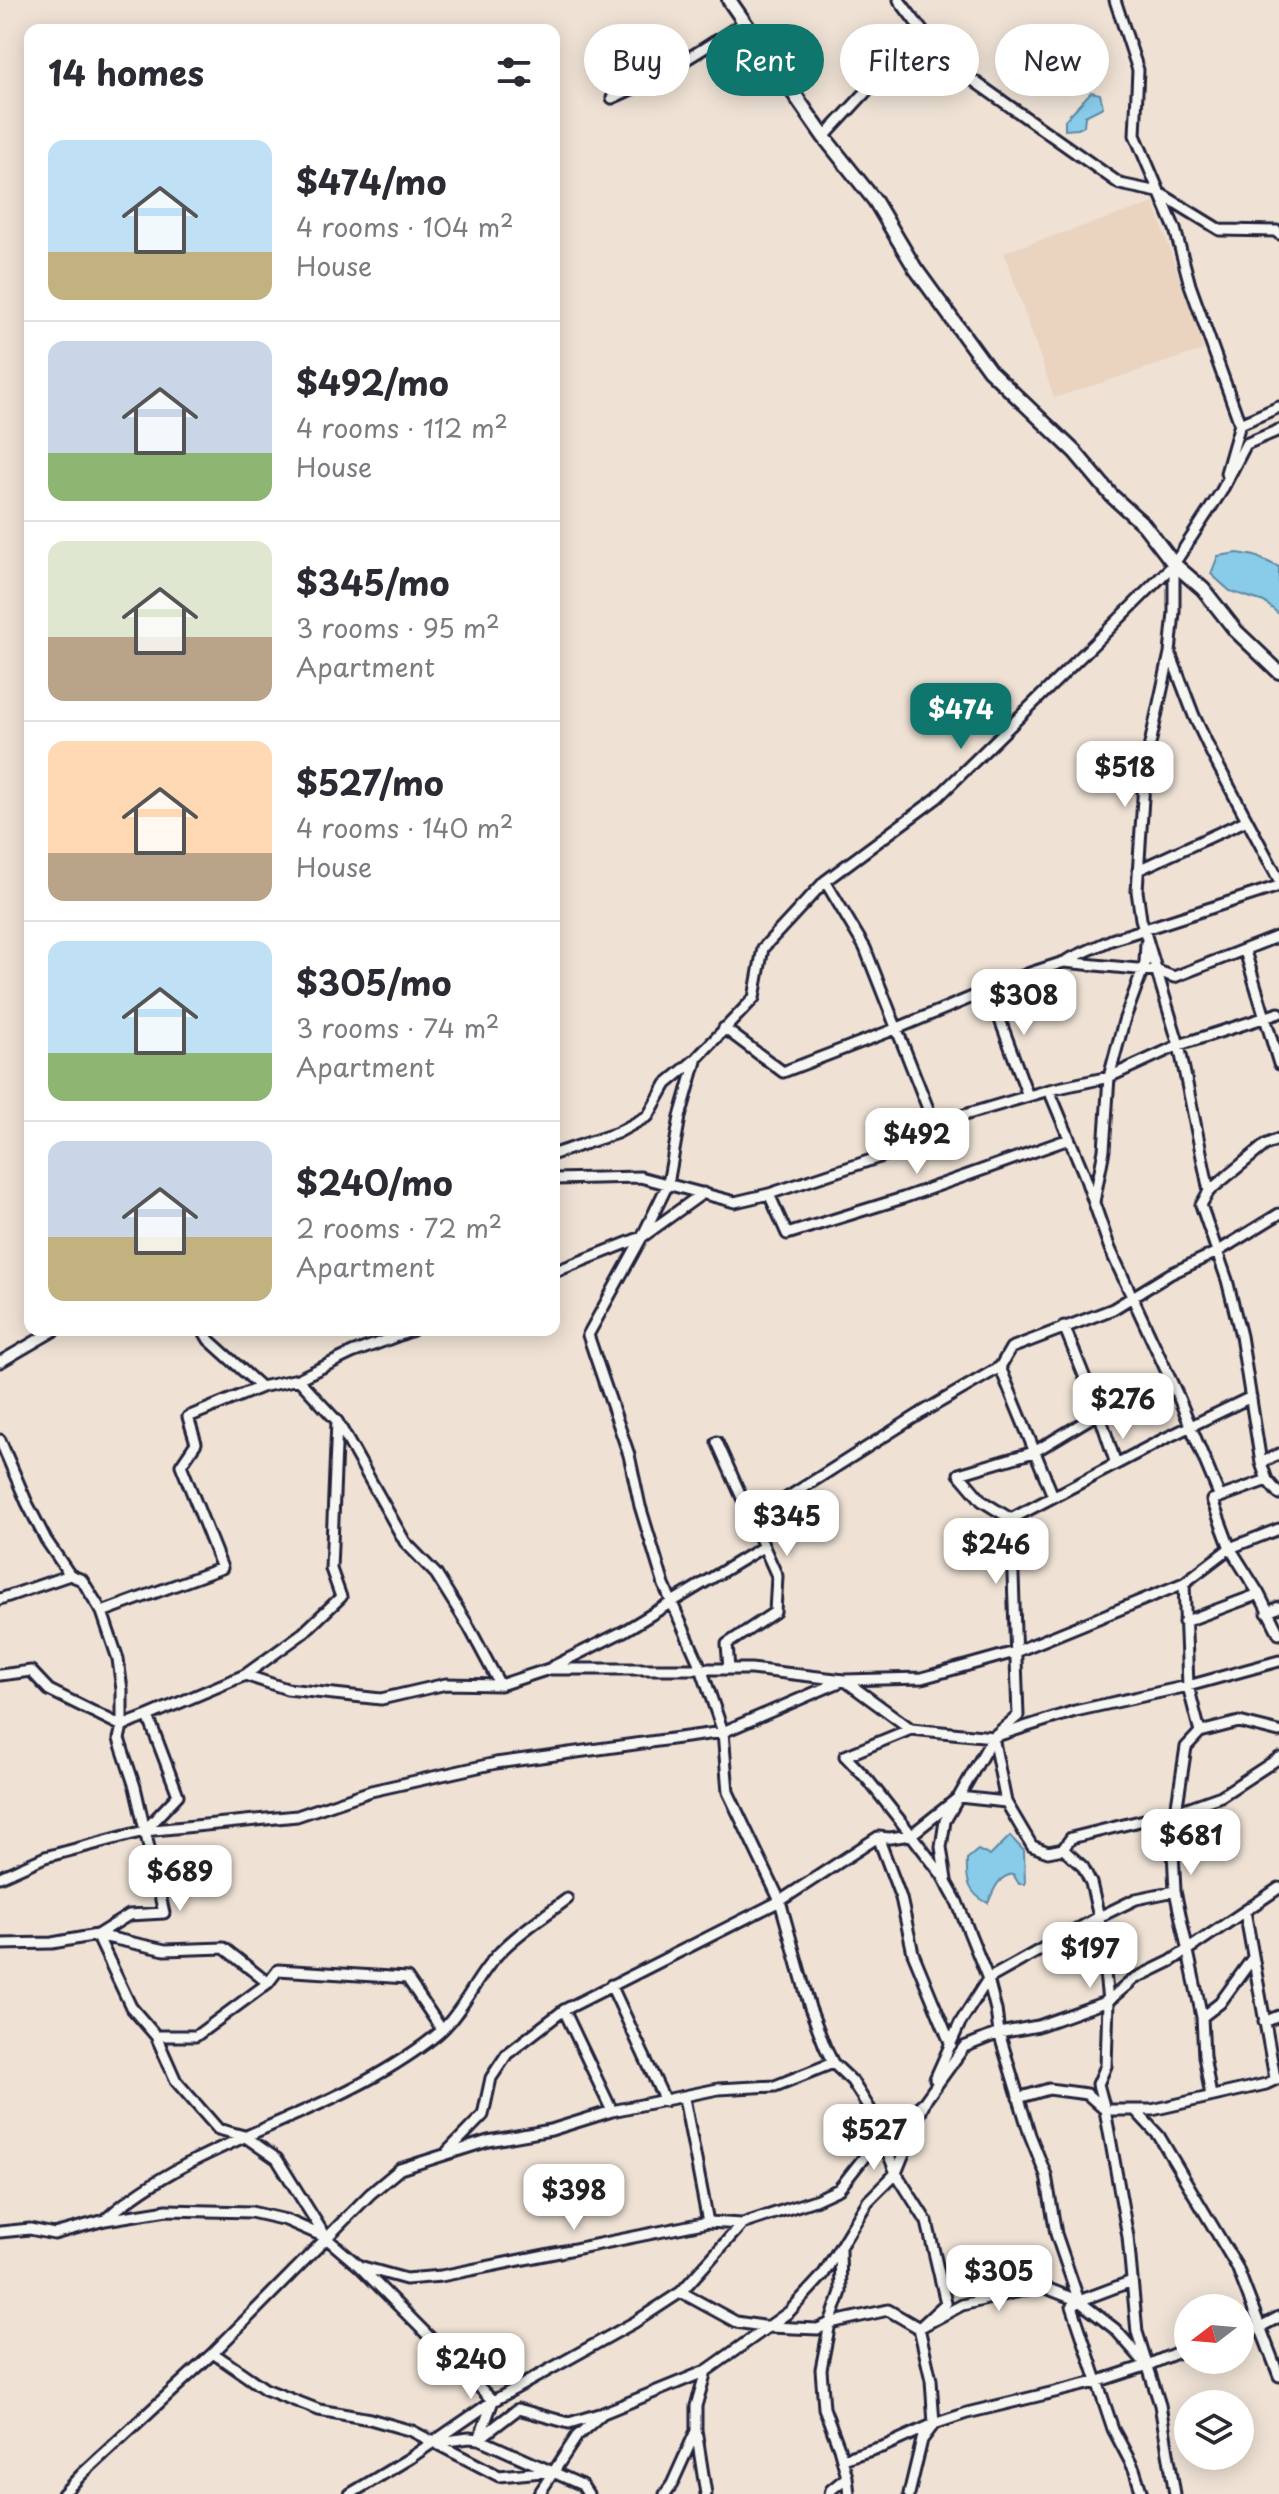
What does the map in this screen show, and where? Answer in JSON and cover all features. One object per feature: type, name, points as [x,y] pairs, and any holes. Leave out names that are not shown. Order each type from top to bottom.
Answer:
[{"type":"street","points":[[729,0],[824,137],[875,201],[915,268],[989,370],[1075,452],[1112,496],[1144,525],[1174,564],[1203,589],[1236,631],[1279,672]]},
{"type":"street","points":[[899,0],[917,24]]},
{"type":"street","points":[[1115,0],[1138,70],[1135,135],[1175,229],[1190,285],[1240,424],[1221,492]]},
{"type":"street","points":[[612,98],[680,64],[745,22]]},
{"type":"street","points":[[824,137],[875,82],[911,59],[940,57],[1120,184],[1158,192],[1220,230],[1277,231],[1279,234]]},
{"type":"street","points":[[1240,424],[1279,407]]},
{"type":"street","points":[[560,1152],[617,1133],[648,1116],[666,1084],[696,1059],[754,998],[763,948],[825,881],[937,798],[1174,564],[1221,492],[1246,444],[1279,430]]},
{"type":"street","points":[[1174,564],[1170,653],[1145,767],[1137,891],[1145,932],[1179,1045],[1209,1191]]},
{"type":"street","points":[[724,1028],[783,1072],[1064,962],[1111,940],[1145,932],[1279,883],[1194,716],[1170,653]]},
{"type":"street","points":[[1138,870],[1247,820]]},
{"type":"street","points":[[560,1179],[640,1177],[735,1202],[769,1194],[934,1139],[934,1124],[865,948],[825,881]]},
{"type":"street","points":[[1093,1205],[1104,1150],[1109,1077],[1124,1021],[1145,963],[1145,932]]},
{"type":"street","points":[[1064,962],[1158,971],[1174,977],[1279,936]]},
{"type":"street","points":[[1245,951],[1279,1064]]},
{"type":"street","points":[[989,990],[1028,1096]]},
{"type":"street","points":[[934,1124],[1049,1090],[1109,1077],[1179,1045],[1279,1013]]},
{"type":"street","points":[[696,1059],[680,1117],[668,1184],[588,1335],[629,1455],[640,1506],[660,1572],[701,1668],[723,1732],[728,1792],[780,1901],[810,2008],[833,2063],[852,2081],[871,2111],[896,2173],[927,2222],[946,2303],[919,2328]]},
{"type":"street","points":[[1049,1090],[1132,1299],[1220,1497]]},
{"type":"street","points":[[769,1194],[787,1234],[903,1198],[1069,1139]]},
{"type":"street","points":[[1279,1139],[1265,1145],[1209,1191],[1201,1205],[1238,1326],[1261,1463],[1267,1480],[1279,1494]]},
{"type":"street","points":[[560,1270],[642,1237],[703,1193]]},
{"type":"street","points":[[748,1515],[785,1499],[1000,1367],[1011,1348],[1113,1309],[1279,1214]]},
{"type":"street","points":[[1064,1326],[1116,1464]]},
{"type":"street","points":[[0,1362],[45,1336]]},
{"type":"street","points":[[207,1336],[261,1387]]},
{"type":"street","points":[[102,1612],[222,1568],[181,1465],[196,1443],[188,1417],[261,1387],[298,1379],[397,1336]]},
{"type":"street","points":[[1000,1367],[1053,1496]]},
{"type":"street","points":[[298,1379],[337,1421],[405,1542],[436,1574],[500,1685]]},
{"type":"street","points":[[1011,1519],[1251,1397]]},
{"type":"street","points":[[1011,1519],[982,1501],[959,1474],[1034,1452],[1099,1413]]},
{"type":"street","points":[[0,1675],[31,1671],[49,1690],[122,1726],[245,1675],[303,1633],[341,1597],[331,1569],[337,1421]]},
{"type":"street","points":[[0,1440],[46,1540],[70,1575],[82,1580],[102,1612],[118,1659],[122,1690],[119,1739],[135,1787],[164,1913],[129,1915],[97,1935],[52,1943],[0,1944]]},
{"type":"street","points":[[717,1442],[777,1576],[775,1612],[727,1644],[729,1669]]},
{"type":"street","points":[[1261,1463],[1279,1454]]},
{"type":"street","points":[[1267,1480],[1212,1500],[1230,1548],[1259,1594],[1279,1634]]},
{"type":"street","points":[[947,1884],[941,1847],[945,1821],[993,1737],[1018,1716],[1011,1519]]},
{"type":"street","points":[[549,1669],[701,1668],[844,1680],[922,1678],[1015,1652],[1184,1583],[1230,1548],[1279,1529]]},
{"type":"street","points":[[245,1675],[287,1689],[381,1699],[446,1684],[500,1685],[549,1669],[624,1631],[763,1547]]},
{"type":"street","points":[[0,1599],[70,1575]]},
{"type":"street","points":[[1184,1583],[1188,1686],[1200,1732]]},
{"type":"street","points":[[1184,1622],[1259,1594]]},
{"type":"street","points":[[1267,1613],[1279,1607]]},
{"type":"street","points":[[1079,2301],[1056,2234],[1046,2175],[999,2033],[988,1979],[957,1902],[911,1835],[845,1756],[911,1729],[993,1737],[1075,1711],[1188,1686],[1279,1661]]},
{"type":"street","points":[[844,1680],[911,1729]]},
{"type":"street","points":[[0,1877],[45,1857],[144,1831],[297,1816],[371,1791],[496,1763],[723,1732],[844,1680]]},
{"type":"street","points":[[144,1831],[178,1795],[148,1716]]},
{"type":"street","points":[[1211,2096],[1204,2056],[1202,2017],[1175,1891],[1173,1851],[1186,1747],[1200,1732],[1239,1722],[1279,1732]]},
{"type":"street","points":[[993,1737],[1006,1802],[1032,1846],[1048,1852],[1063,1849],[1071,1838],[1176,1812],[1221,1796],[1279,1758]]},
{"type":"street","points":[[446,2153],[483,2115],[491,2078],[507,2054],[564,2010],[780,1901],[878,1837],[911,1835],[959,1797],[1006,1802]]},
{"type":"street","points":[[878,1837],[901,1898],[913,1953],[951,2045]]},
{"type":"street","points":[[1063,1849],[1083,1867],[1091,1883],[1099,1917],[1108,2001],[1106,2066],[1098,2084],[1128,2237],[1137,2332],[1160,2405],[1175,2494]]},
{"type":"street","points":[[359,2266],[406,2279],[441,2276],[708,2222],[742,2224],[815,2200],[839,2189],[869,2151],[925,2101],[964,2047],[999,2033],[1038,2026],[1108,2001],[1134,1979],[1187,1952],[1279,1888]]},
{"type":"street","points":[[479,2439],[518,2409],[569,2423],[603,2413],[706,2371],[789,2312],[823,2275],[868,2201],[896,2173],[960,2023],[988,1979],[1136,1899],[1175,1891]]},
{"type":"street","points":[[105,2220],[128,2199],[244,2136],[305,2111],[386,2070],[442,2030],[499,1952],[567,1899]]},
{"type":"street","points":[[1018,2098],[1049,2089],[1087,2094],[1105,2110],[1152,2110],[1266,2084],[1277,2078],[1245,1911]]},
{"type":"street","points":[[97,1935],[165,1950],[224,1948],[268,1983]]},
{"type":"street","points":[[97,1935],[131,2007],[156,2036],[176,2081],[218,2129],[244,2136],[277,2159],[325,2237]]},
{"type":"street","points":[[1202,2017],[1220,2003],[1252,1959]]},
{"type":"street","points":[[156,2036],[196,2036],[268,1983],[278,1970],[407,1978],[442,2030]]},
{"type":"street","points":[[611,1985],[665,2101]]},
{"type":"street","points":[[564,2010],[612,2111]]},
{"type":"street","points":[[1264,2022],[1279,2016]]},
{"type":"street","points":[[63,2494],[213,2353],[325,2237],[400,2169],[488,2141],[551,2130],[612,2111],[718,2089],[775,2086],[833,2063]]},
{"type":"street","points":[[684,2098],[708,2222]]},
{"type":"street","points":[[1135,2110],[1159,2136],[1237,2267],[1279,2376]]},
{"type":"street","points":[[0,2232],[30,2229],[54,2234],[105,2220],[167,2210],[251,2212],[286,2220],[325,2237],[359,2266],[493,2401]]},
{"type":"street","points":[[350,2494],[493,2401],[635,2322],[681,2292],[742,2224]]},
{"type":"street","points":[[840,2250],[841,2292],[830,2323],[821,2369],[824,2408],[842,2459],[849,2494]]},
{"type":"street","points":[[1132,2281],[1072,2306],[1113,2429],[1134,2469],[1142,2494]]},
{"type":"street","points":[[919,2328],[962,2305],[1041,2286],[1079,2301],[1115,2329],[1148,2365]]},
{"type":"street","points":[[681,2292],[736,2322],[769,2327],[818,2329],[830,2323],[888,2310],[919,2328],[931,2380],[934,2424],[922,2440],[909,2494]]},
{"type":"street","points":[[1254,2328],[1279,2317]]},
{"type":"street","points":[[213,2353],[265,2389],[319,2410],[370,2419],[412,2431],[499,2476],[553,2471]]},
{"type":"street","points":[[842,2459],[885,2446],[967,2413],[1096,2382],[1174,2354]]},
{"type":"street","points":[[706,2371],[696,2406],[696,2430],[706,2494]]},
{"type":"street","points":[[479,2439],[493,2401]]},
{"type":"street","points":[[539,2494],[577,2436],[603,2413]]},
{"type":"street","points":[[665,2494],[696,2430]]},
{"type":"street","points":[[431,2443],[479,2439],[582,2485],[588,2494]]},
{"type":"street","points":[[830,2494],[847,2477]]},
{"type":"shaded area","points":[[1154,203],[1204,350],[1054,398],[1004,252]]},
{"type":"water","points":[[1087,96],[1100,96],[1103,107],[1085,116],[1084,126],[1065,130],[1065,120]]},
{"type":"water","points":[[1238,553],[1255,556],[1279,567],[1279,614],[1264,602],[1230,591],[1211,574],[1218,556]]},
{"type":"water","points":[[1010,1836],[1024,1851],[1025,1884],[1019,1884],[1013,1874],[1003,1878],[988,1903],[972,1891],[967,1859],[978,1850],[990,1856]]}]
